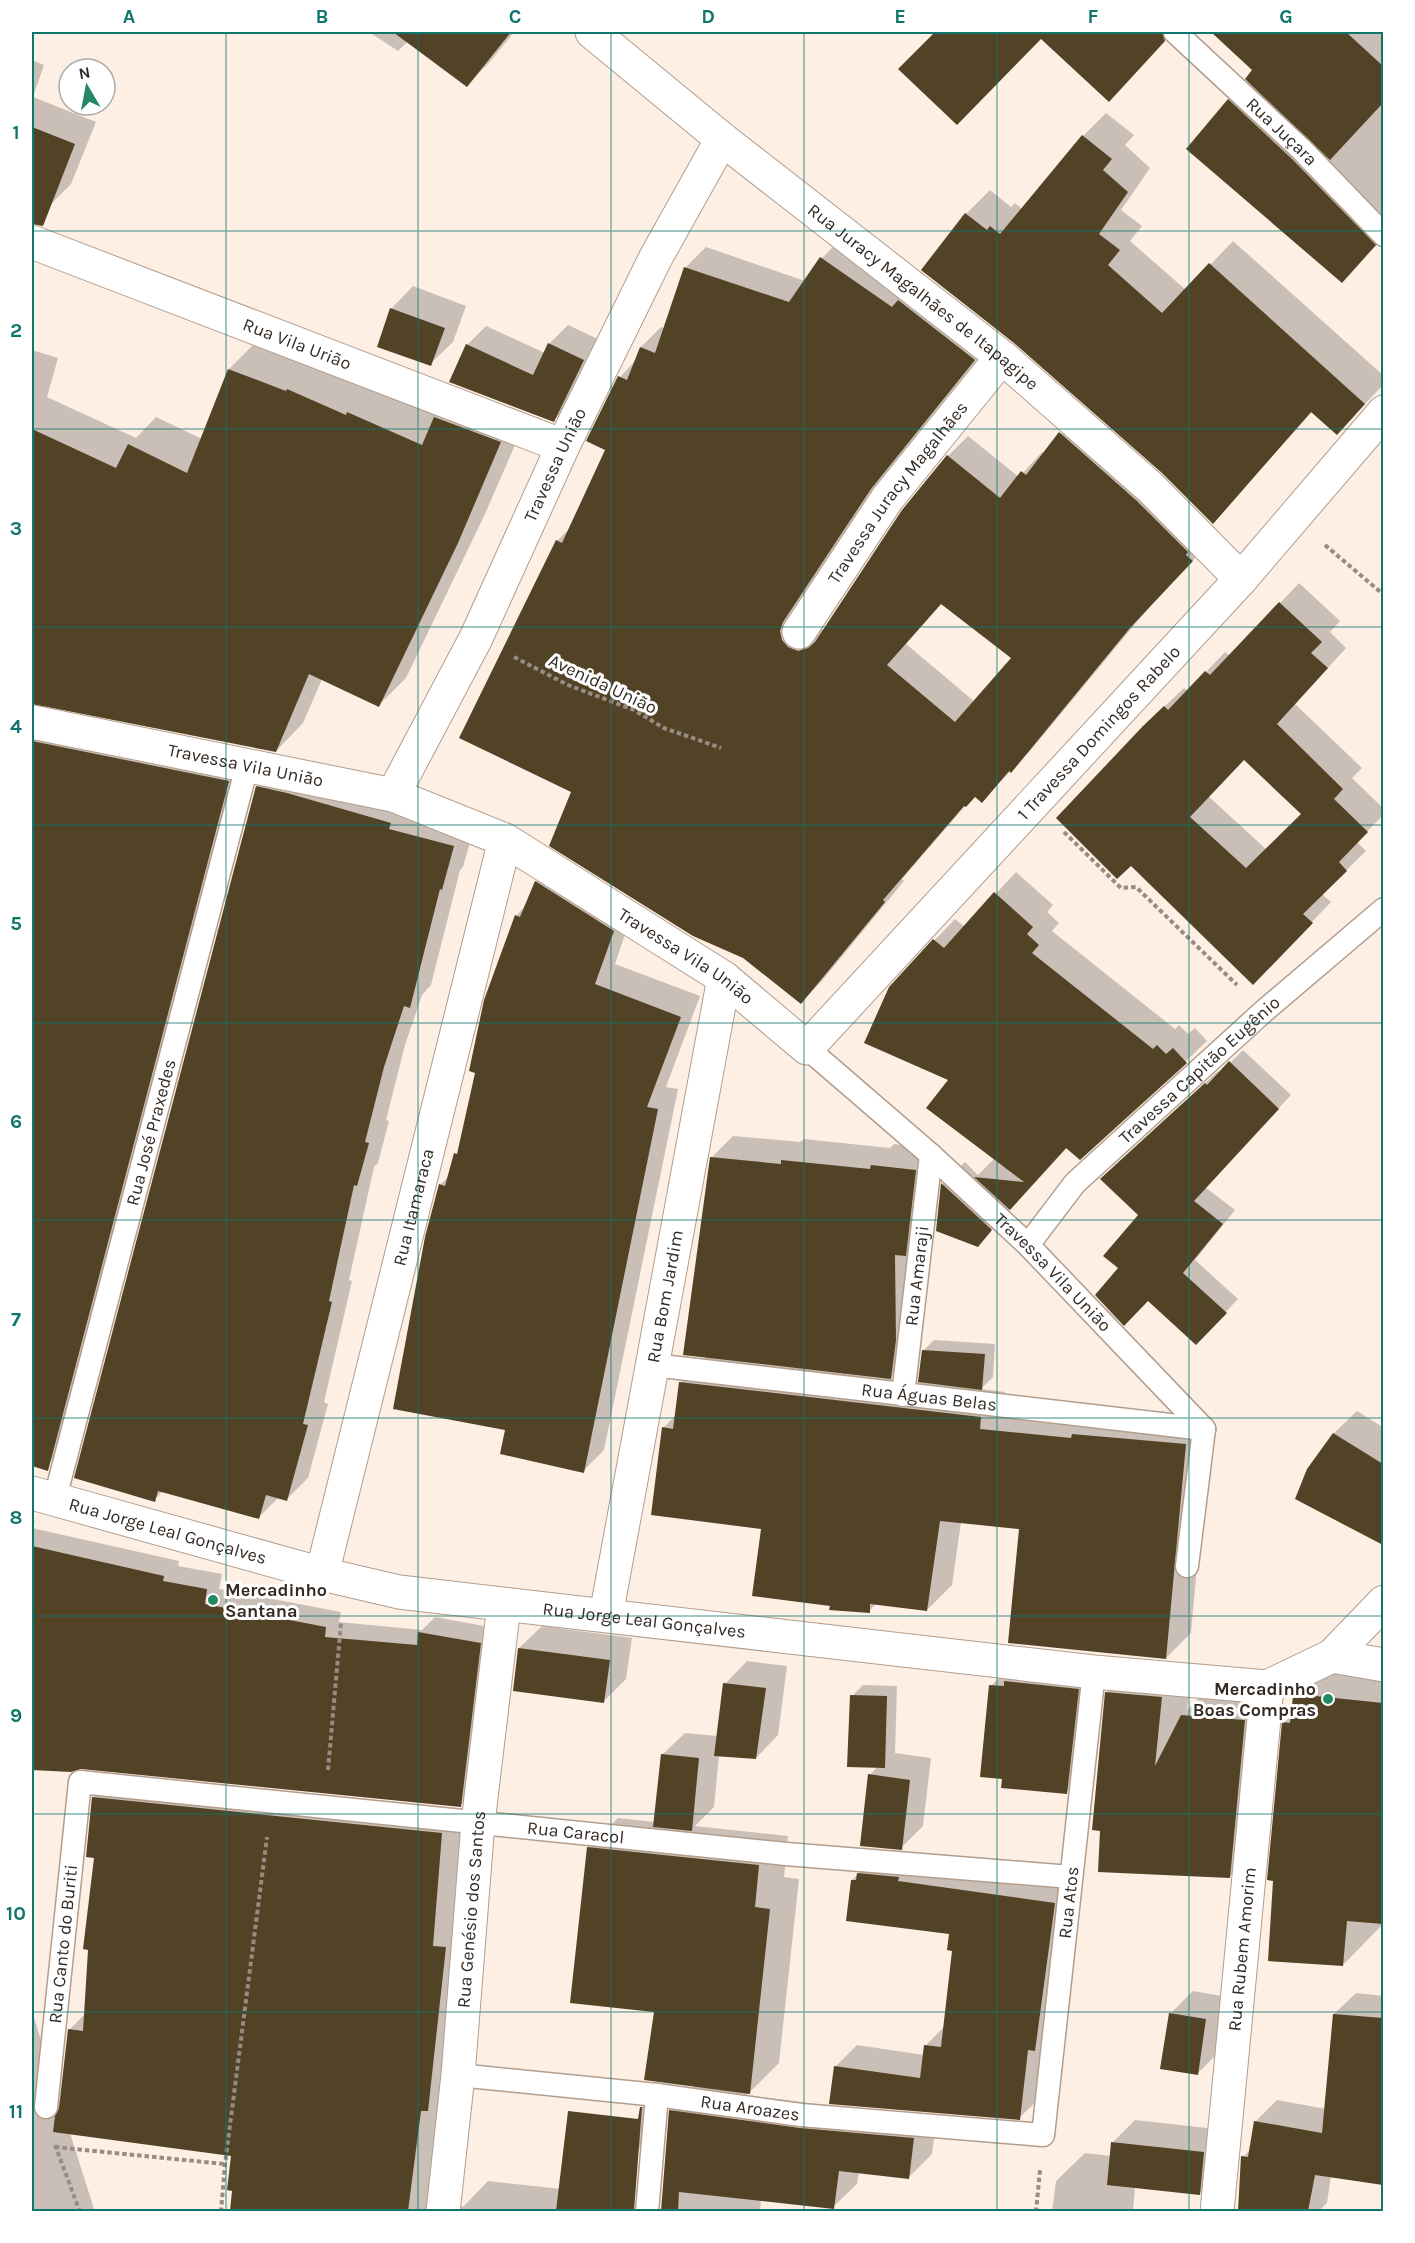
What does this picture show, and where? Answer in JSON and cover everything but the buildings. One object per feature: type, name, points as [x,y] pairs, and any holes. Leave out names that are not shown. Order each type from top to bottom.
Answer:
[{"type":"street","name":"Rua Juracy Magalhães de Itapagipe","points":[[592,32],[722,139],[1002,357],[1150,487],[1241,579]]},
{"type":"street","name":"Travessa União","points":[[393,795],[476,638],[563,446],[656,257],[722,139]]},
{"type":"street","name":"Rua Vila Urião","points":[[32,242],[563,446]]},
{"type":"street","name":"Travessa Juracy Magalhães","points":[[799,632],[887,499],[1002,357]]},
{"type":"street","name":"1 Travessa Domingos Rabelo","points":[[807,1048],[1241,579],[1383,412]]},
{"type":"street","name":"Travessa Vila União","points":[[32,722],[393,795],[506,840],[724,978],[807,1048]]},
{"type":"street","name":"Rua Itamaraca","points":[[334,1577],[506,840]]},
{"type":"street","name":"Rua Bom Jardim","points":[[606,1616],[724,978]]},
{"type":"street","name":"Rua Jorge Leal Gonçalves","points":[[43,1495],[334,1577],[399,1592],[1094,1672],[1267,1687]]},
{"type":"street","points":[[1267,1687],[1332,1656],[1383,1602]]},
{"type":"street","name":"Rua Genésio dos Santos","points":[[443,2211],[459,2075],[478,1823],[504,1605]]},
{"type":"street","points":[[1332,1656],[1383,1665]]},
{"type":"street","name":"Rua Rubem Amorim","points":[[1217,2211],[1267,1687]]},
{"type":"lane","name":"Rua Juçara","points":[[1175,32],[1301,149],[1383,234]]},
{"type":"lane","name":"Rua José Praxedes","points":[[43,1495],[247,766]]},
{"type":"lane","name":"Travessa Capitão Eugênio","points":[[1028,1245],[1075,1183],[1264,1011],[1383,909]]},
{"type":"lane","name":"Travessa Vila União","points":[[807,1048],[931,1155],[1028,1245],[1204,1429]]},
{"type":"lane","name":"Rua Amaraji","points":[[903,1395],[931,1155]]},
{"type":"lane","name":"Rua Águas Belas","points":[[652,1365],[1204,1429]]},
{"type":"lane","points":[[1186,1566],[1204,1429]]},
{"type":"lane","name":"Rua Atos","points":[[1043,2135],[1094,1672]]},
{"type":"lane","name":"Rua Caracol","points":[[80,1782],[786,1854],[1071,1877]]},
{"type":"lane","name":"Rua Canto do Buriti","points":[[45,2107],[80,1782]]},
{"type":"lane","name":"Rua Aroazes","points":[[459,2075],[657,2095],[801,2115],[1043,2135]]},
{"type":"lane","points":[[647,2211],[657,2095]]},
{"type":"path","points":[[1293,518],[1383,596]]},
{"type":"path","name":"Avenida União","points":[[476,638],[568,685],[634,710],[664,728],[721,748]]},
{"type":"path","points":[[1036,803],[1121,888],[1136,887],[1264,1011]]},
{"type":"path","points":[[325,1807],[334,1577]]},
{"type":"path","points":[[221,2211],[225,2164],[272,1802]]},
{"type":"path","points":[[45,2107],[55,2147],[80,2211]]},
{"type":"path","points":[[55,2147],[225,2164]]},
{"type":"place","name":"Mercadinho Santana","points":[[213,1600]]},
{"type":"place","name":"Mercadinho Boas Compras","points":[[1328,1699]]}]
